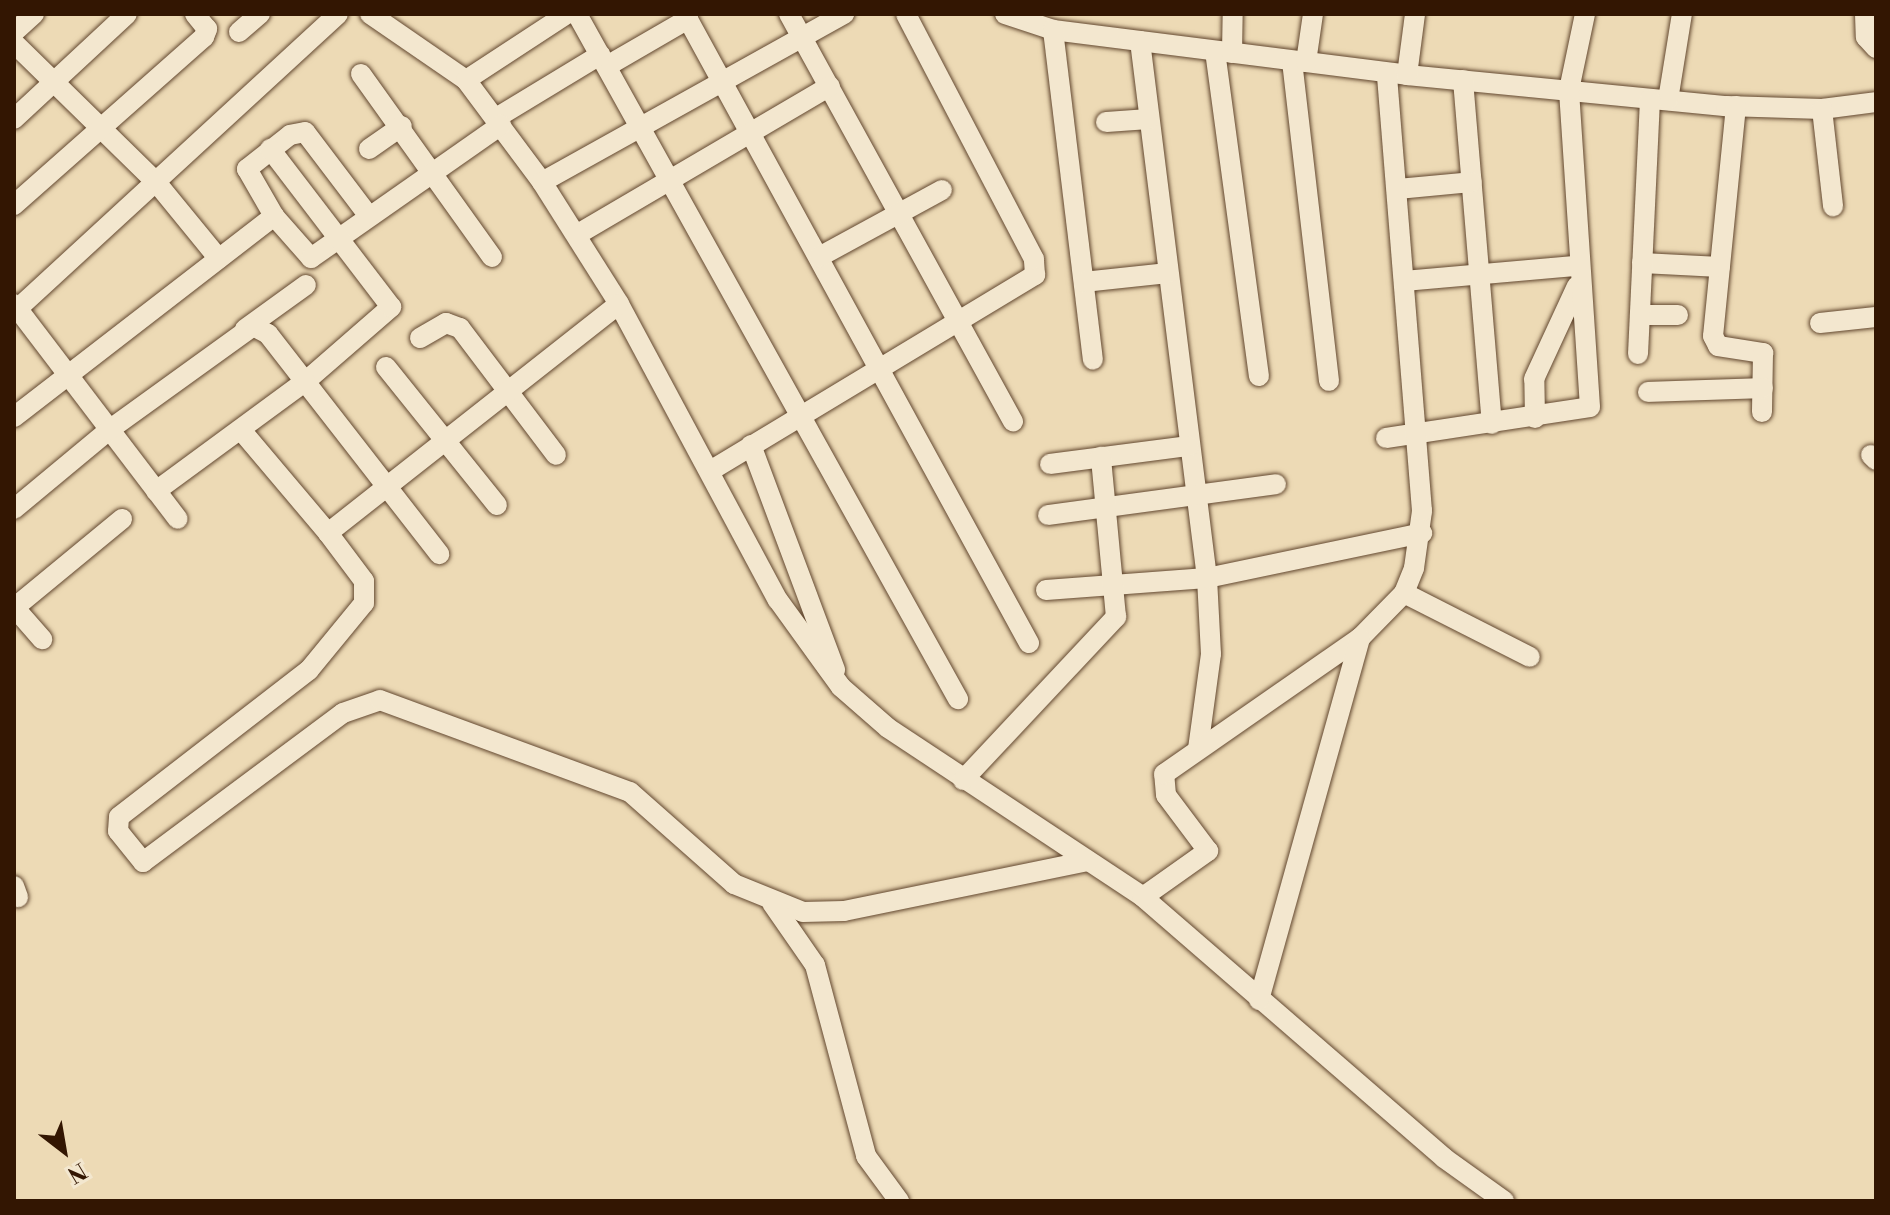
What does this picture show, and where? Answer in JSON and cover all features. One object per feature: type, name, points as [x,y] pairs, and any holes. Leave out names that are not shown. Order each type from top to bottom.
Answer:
[{"type":"street","points":[[14,32],[34,14]]},
{"type":"street","points":[[14,119],[127,14]]},
{"type":"street","points":[[14,205],[204,37],[207,29],[195,14]]},
{"type":"street","points":[[239,32],[260,14]]},
{"type":"street","points":[[178,519],[15,308],[338,14]]},
{"type":"street","points":[[370,14],[466,80],[542,182],[578,234],[619,304],[778,600],[841,687],[963,780],[1143,897],[1259,1000],[1504,1201]]},
{"type":"street","points":[[466,80],[567,14]]},
{"type":"street","points":[[577,14],[671,178],[958,699]]},
{"type":"street","points":[[789,14],[1013,422]]},
{"type":"street","points":[[542,182],[844,14]]},
{"type":"street","points":[[710,471],[1031,280],[1037,268],[906,14]]},
{"type":"street","points":[[1008,14],[1053,30],[1397,74],[1736,106],[1822,109],[1876,102]]},
{"type":"street","points":[[1233,14],[1224,52],[1259,376]]},
{"type":"street","points":[[1313,14],[1299,62],[1329,381]]},
{"type":"street","points":[[1143,897],[1208,851],[1161,780],[1198,749],[1360,638],[1404,593],[1422,533],[1397,189],[1397,74],[1415,14]]},
{"type":"street","points":[[1386,438],[1535,418],[1590,407],[1578,274],[1569,90],[1585,14]]},
{"type":"street","points":[[1638,354],[1642,263],[1659,100],[1682,14]]},
{"type":"street","points":[[1865,14],[1866,37],[1876,48]]},
{"type":"street","points":[[368,215],[305,132],[270,149],[247,169],[274,216],[307,257],[338,238],[499,122],[686,16],[1029,643]]},
{"type":"street","points":[[1053,30],[1093,360]]},
{"type":"street","points":[[1140,41],[1207,578],[1209,691],[1198,749]]},
{"type":"street","points":[[14,43],[156,182],[219,259]]},
{"type":"street","points":[[361,74],[433,168],[492,257]]},
{"type":"street","points":[[1463,80],[1492,424]]},
{"type":"street","points":[[578,234],[830,86]]},
{"type":"street","points":[[1736,106],[1714,342],[1763,353],[1762,412]]},
{"type":"street","points":[[1822,109],[1833,206]]},
{"type":"street","points":[[1106,122],[1149,119]]},
{"type":"street","points":[[369,149],[402,126]]},
{"type":"street","points":[[156,491],[306,381],[391,307],[270,149]]},
{"type":"street","points":[[1397,189],[1472,182]]},
{"type":"street","points":[[819,257],[942,190]]},
{"type":"street","points":[[14,417],[274,216]]},
{"type":"street","points":[[1642,263],[1720,267]]},
{"type":"street","points":[[1084,282],[1168,273]]},
{"type":"street","points":[[1404,281],[1480,275],[1578,274]]},
{"type":"street","points":[[1535,418],[1534,379],[1578,274]]},
{"type":"street","points":[[14,509],[109,430],[306,285]]},
{"type":"street","points":[[328,533],[619,304]]},
{"type":"street","points":[[1640,315],[1678,315]]},
{"type":"street","points":[[1820,323],[1876,317]]},
{"type":"street","points":[[420,338],[453,324],[556,455]]},
{"type":"street","points":[[245,329],[268,334],[439,554]]},
{"type":"street","points":[[386,367],[497,505]]},
{"type":"street","points":[[1648,392],[1763,388]]},
{"type":"street","points":[[241,430],[328,533],[364,581],[364,603],[309,670],[119,817],[118,831],[137,858],[151,860],[343,713],[380,700],[630,792],[654,807],[709,866],[772,903],[803,912],[844,911],[1088,861]]},
{"type":"street","points":[[751,445],[841,687]]},
{"type":"street","points":[[1050,464],[1189,446]]},
{"type":"street","points":[[963,780],[1116,617],[1117,585],[1101,457]]},
{"type":"street","points":[[1048,515],[1276,484]]},
{"type":"street","points":[[42,639],[14,607],[122,519]]},
{"type":"street","points":[[1046,590],[1207,578],[1422,533]]},
{"type":"street","points":[[1404,593],[1530,657]]},
{"type":"street","points":[[1259,1000],[1360,638]]},
{"type":"street","points":[[772,903],[815,965],[866,1156],[899,1201]]}]
